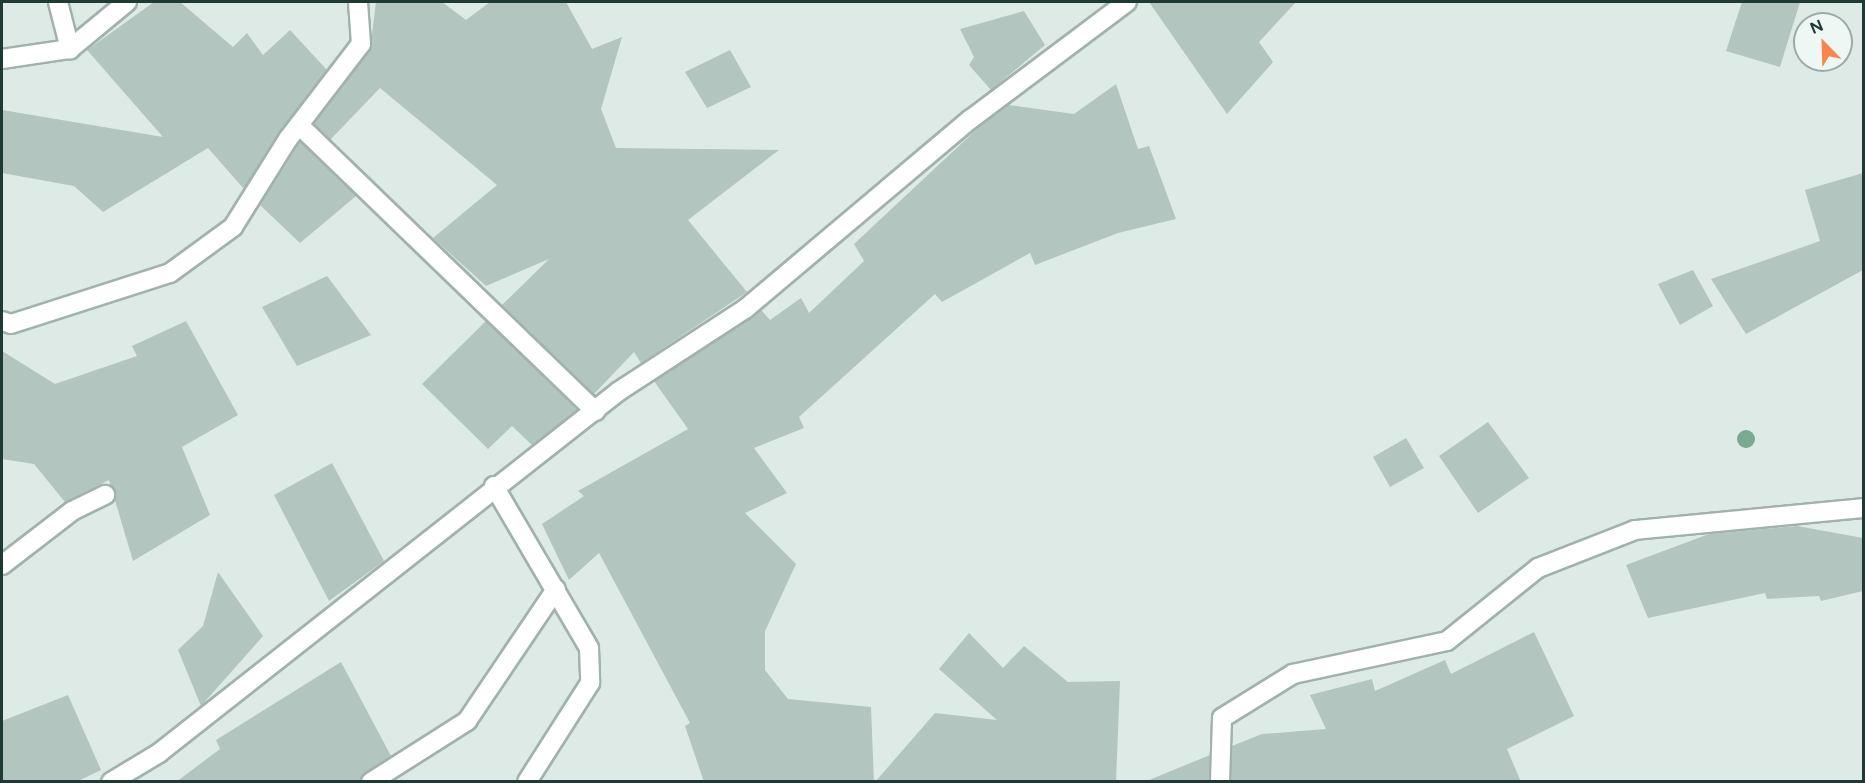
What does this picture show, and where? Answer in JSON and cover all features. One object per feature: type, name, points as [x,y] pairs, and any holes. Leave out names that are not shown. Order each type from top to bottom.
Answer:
[{"type":"street","points":[[58,2],[70,49]]},
{"type":"street","points":[[2,59],[70,49],[127,2]]},
{"type":"street","points":[[2,321],[11,324],[170,273],[233,227],[299,126],[361,44],[358,2]]},
{"type":"street","points":[[111,782],[159,753],[494,486],[595,411],[745,309],[971,119],[1128,2]]},
{"type":"street","points":[[299,126],[595,411]]},
{"type":"street","points":[[494,486],[589,648],[590,683],[527,782]]},
{"type":"street","points":[[2,565],[72,511],[105,495]]},
{"type":"street","points":[[1220,782],[1222,718],[1293,674],[1447,640],[1538,568],[1635,530],[1863,508]]},
{"type":"street","points":[[371,782],[467,721],[556,589]]},
{"type":"building","points":[[154,2],[180,2],[233,47],[247,33],[263,55],[290,30],[327,70],[244,189],[208,148],[103,212],[74,186],[2,173],[2,110],[163,137],[87,50]]},
{"type":"building","points":[[376,2],[442,2],[466,20],[490,2],[566,2],[592,49],[622,37],[601,109],[616,148],[779,150],[688,220],[747,292],[641,363],[634,352],[594,394],[502,305],[549,259],[486,286],[433,238],[497,185],[380,88],[330,140],[314,124],[370,50]]},
{"type":"building","points":[[1149,2],[1296,2],[1259,42],[1273,62],[1227,114]]},
{"type":"building","points":[[1742,2],[1800,2],[1797,12],[1793,12],[1793,25],[1780,67],[1726,51]]},
{"type":"building","points":[[1024,11],[1045,45],[991,90],[969,65],[974,57],[960,29]]},
{"type":"building","points":[[730,50],[751,87],[707,108],[685,72]]},
{"type":"building","points":[[1116,84],[1138,149],[1149,146],[1176,219],[1118,233],[1035,265],[1030,253],[942,302],[935,294],[799,417],[804,428],[754,448],[787,493],[745,513],[796,564],[765,631],[765,670],[788,699],[871,707],[874,782],[704,782],[685,726],[690,723],[599,553],[569,580],[542,524],[584,496],[578,491],[688,429],[654,381],[761,310],[770,320],[801,298],[809,313],[864,261],[854,244],[978,128],[1008,105],[1074,114]]},
{"type":"building","points":[[300,142],[356,196],[300,243],[260,205]]},
{"type":"building","points":[[1863,173],[1863,270],[1746,334],[1711,279],[1820,241],[1805,190]]},
{"type":"building","points":[[1693,270],[1713,306],[1680,325],[1658,284]]},
{"type":"building","points":[[327,276],[371,335],[297,366],[262,307]]},
{"type":"building","points":[[186,321],[238,415],[182,447],[210,515],[133,561],[109,480],[65,502],[34,464],[2,459],[2,351],[55,384],[137,356],[132,346]]},
{"type":"building","points":[[486,321],[577,410],[532,445],[512,426],[488,449],[422,384]]},
{"type":"building","points":[[1488,422],[1529,478],[1478,513],[1439,456]]},
{"type":"building","points":[[1406,438],[1424,468],[1390,487],[1373,457]]},
{"type":"building","points":[[332,463],[384,561],[329,601],[274,495]]},
{"type":"building","points":[[1797,526],[1863,538],[1863,591],[1821,601],[1819,596],[1767,599],[1765,593],[1648,618],[1626,565],[1709,534]]},
{"type":"building","points":[[218,572],[263,636],[201,706],[178,650],[203,626]]},
{"type":"building","points":[[1534,632],[1574,716],[1507,749],[1521,782],[1231,782],[1232,746],[1262,734],[1326,729],[1310,695],[1372,679],[1375,691],[1445,660],[1451,674]]},
{"type":"building","points":[[969,633],[1003,668],[1024,646],[1068,682],[1120,681],[1116,782],[875,782],[935,713],[997,720],[939,669]]},
{"type":"building","points":[[341,662],[391,756],[360,782],[176,782],[220,749],[216,740]]},
{"type":"building","points":[[68,695],[101,770],[76,782],[2,782],[2,721]]},
{"type":"building","points":[[1210,755],[1209,782],[1149,782],[1149,780]]}]
